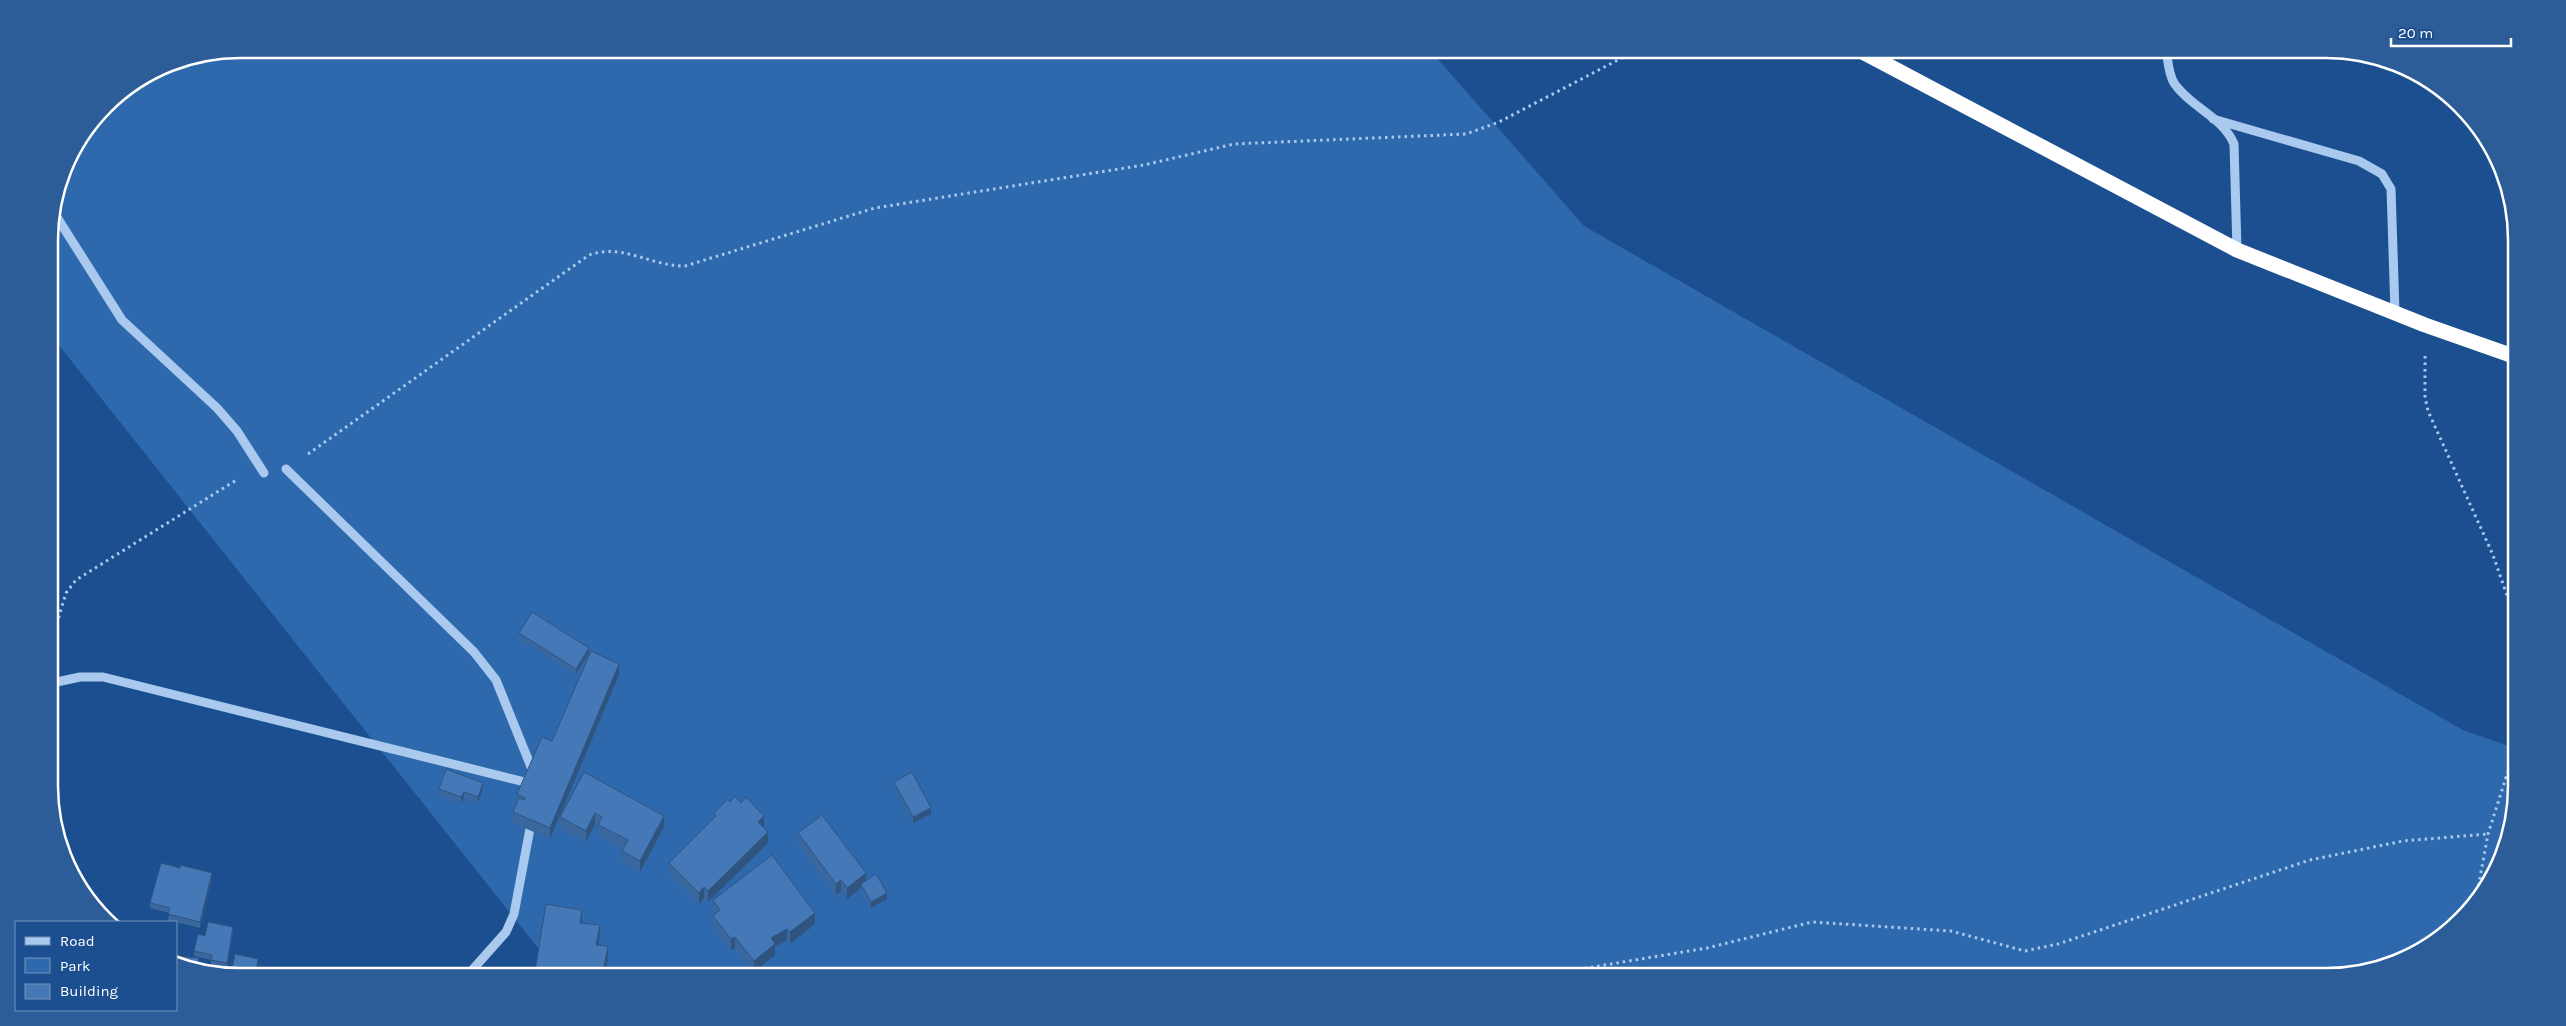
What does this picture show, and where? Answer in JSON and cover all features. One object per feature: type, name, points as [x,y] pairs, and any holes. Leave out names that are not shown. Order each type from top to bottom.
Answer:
[{"type":"highway","points":[[1874,58],[2237,250],[2426,325],[2508,354]]},
{"type":"street","points":[[2167,58],[2169,71],[2174,83],[2226,129],[2234,144],[2237,250]]},
{"type":"street","points":[[2213,119],[2359,161],[2382,174],[2391,189],[2395,312]]},
{"type":"street","points":[[59,220],[122,320],[217,408],[237,431],[264,473]]},
{"type":"street","points":[[286,469],[474,652],[496,680],[537,795],[514,914],[506,932],[474,968]]},
{"type":"street","points":[[58,682],[80,677],[103,677],[537,795]]},
{"type":"path","points":[[286,469],[589,255],[601,250],[612,250],[684,266],[875,208],[1144,165],[1234,144],[1466,134],[1499,122],[1622,58]]},
{"type":"path","points":[[2426,325],[2425,397],[2428,411],[2493,556],[2508,596]]},
{"type":"path","points":[[58,619],[66,592],[76,580],[245,475],[264,473]]},
{"type":"path","points":[[2479,886],[2488,834],[2508,768]]},
{"type":"path","points":[[2505,777],[2508,780]]},
{"type":"path","points":[[1587,968],[1707,948],[1812,922],[1951,931],[2025,951],[2058,944],[2310,860],[2403,841],[2488,834]]},
{"type":"green space","points":[[228,58],[1437,58],[1584,226],[2463,730],[2508,746],[2508,798],[2505,822],[2495,856],[2478,888],[2455,915],[2428,938],[2396,955],[2350,967],[554,968],[58,344],[58,228],[61,204],[71,170],[88,138],[111,111],[138,88],[170,71],[204,61]]},
{"type":"building","points":[[532,612],[589,648],[576,669],[519,633]]},
{"type":"building","points":[[591,651],[619,664],[550,828],[513,812],[519,798],[524,800],[525,798],[517,794],[542,737],[552,741]]},
{"type":"building","points":[[446,769],[483,783],[478,797],[464,792],[461,797],[439,789]]},
{"type":"building","points":[[584,772],[664,816],[640,861],[622,851],[628,840],[598,825],[602,817],[595,813],[586,831],[560,817]]},
{"type":"building","points":[[912,772],[931,808],[913,817],[894,782]]},
{"type":"building","points":[[735,796],[741,803],[746,797],[764,816],[758,822],[768,832],[708,891],[704,887],[699,893],[669,863],[716,816],[714,813],[728,799],[730,802]]},
{"type":"building","points":[[822,815],[866,873],[847,888],[841,880],[836,884],[798,833]]},
{"type":"building","points":[[772,855],[815,913],[790,932],[787,929],[771,938],[775,944],[754,961],[735,937],[731,939],[713,916],[720,910],[713,900]]},
{"type":"building","points":[[161,863],[180,868],[180,865],[212,873],[200,922],[168,914],[170,908],[150,903]]},
{"type":"building","points":[[876,874],[887,893],[871,902],[861,884]]},
{"type":"building","points":[[546,904],[582,910],[580,923],[600,925],[596,945],[608,946],[604,968],[535,968]]},
{"type":"building","points":[[208,922],[233,927],[227,963],[211,960],[212,955],[194,951],[198,934],[205,936]]},
{"type":"building","points":[[235,954],[258,959],[256,968],[232,968]]},
{"type":"building","points":[[178,956],[199,958],[198,963],[181,959]]}]
